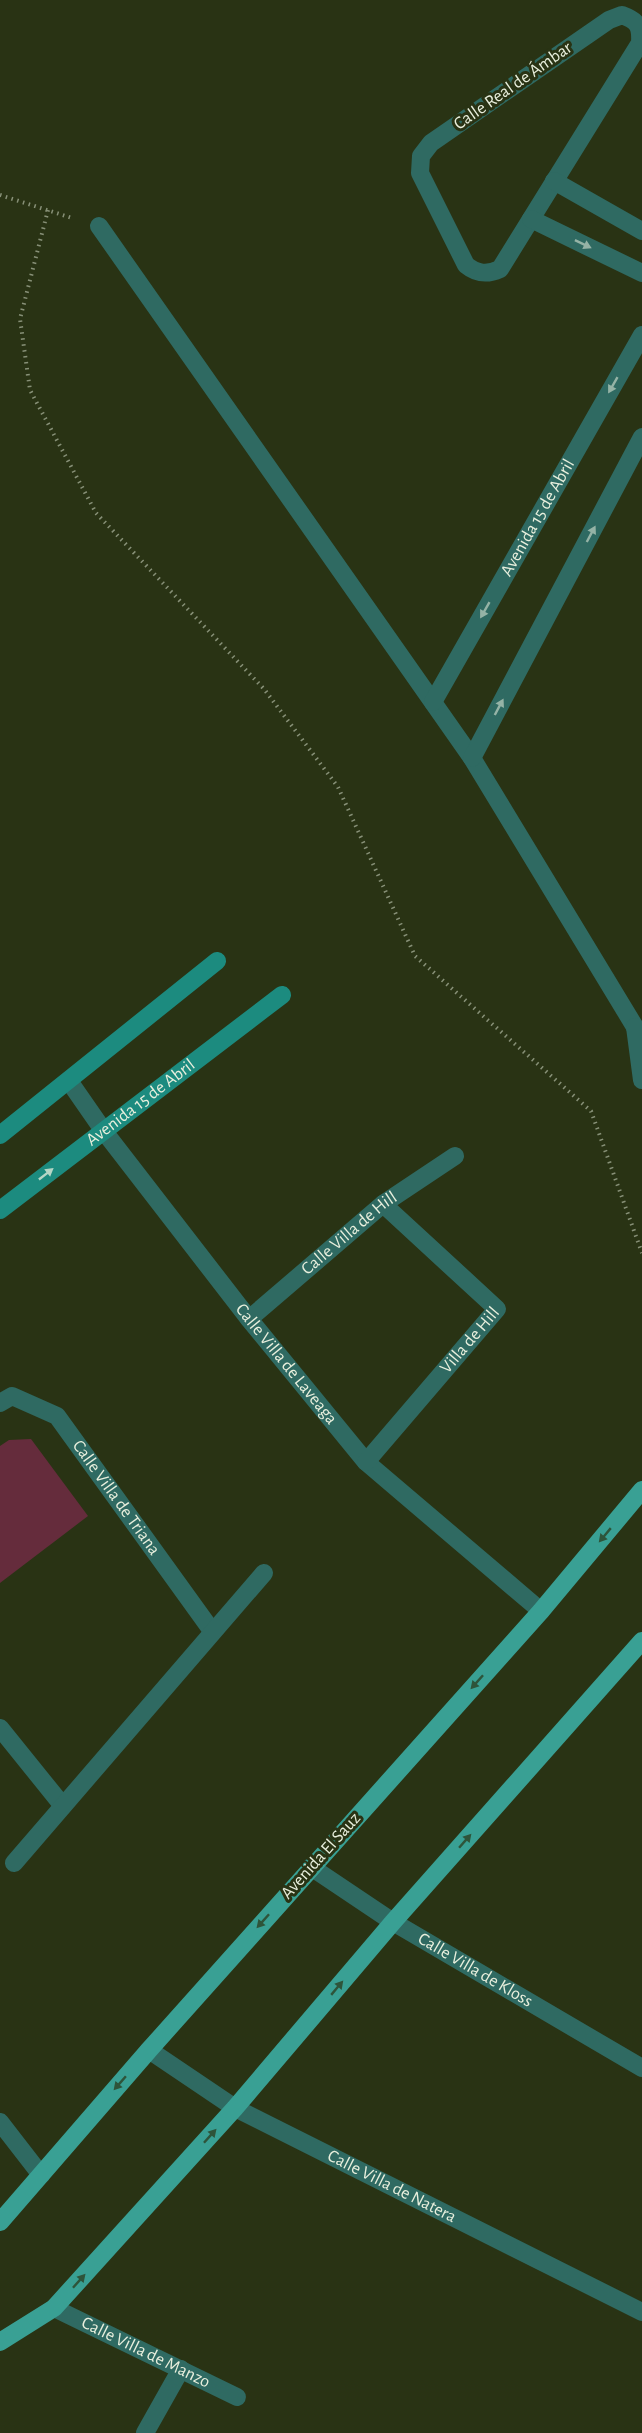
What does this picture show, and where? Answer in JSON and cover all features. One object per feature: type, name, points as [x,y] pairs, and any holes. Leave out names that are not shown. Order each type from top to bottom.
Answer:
[{"type":"main road","points":[[0,1135],[216,961]]},
{"type":"main road","name":"Avenida 15 de Abril","points":[[0,1210],[282,996]]},
{"type":"main road","name":"Avenida El Sauz","points":[[0,2222],[311,1867],[541,1611],[642,1490]]},
{"type":"main road","points":[[0,2342],[54,2308],[235,2108],[393,1922],[642,1641]]},
{"type":"street","name":"Calle Real de Ámbar","points":[[622,15],[635,20],[641,30],[640,43],[554,181],[500,268],[485,273],[474,271],[466,265],[420,173],[421,156],[432,143],[609,20],[622,15]]},
{"type":"street","points":[[554,181],[642,231]]},
{"type":"street","points":[[531,219],[642,273]]},
{"type":"street","points":[[99,226],[472,758],[639,1030],[642,1080]]},
{"type":"street","name":"Avenida 15 de Abril","points":[[432,702],[642,334]]},
{"type":"street","points":[[472,758],[637,460],[642,437]]},
{"type":"street","name":"Calle Villa de Laveaga","points":[[69,1081],[103,1130],[249,1319],[366,1462],[541,1611]]},
{"type":"street","name":"Calle Villa de Hill","points":[[249,1319],[383,1203],[455,1156]]},
{"type":"street","name":"Villa de Hill","points":[[366,1462],[497,1309],[383,1203]]},
{"type":"street","name":"Calle Villa de Triana","points":[[0,1403],[12,1395],[57,1416],[212,1631]]},
{"type":"street","points":[[14,1863],[212,1631],[264,1574]]},
{"type":"street","points":[[0,1728],[63,1806]]},
{"type":"street","name":"Calle Villa de Kloss","points":[[311,1867],[393,1922],[642,2068]]},
{"type":"street","name":"Calle Villa de Natera","points":[[149,2050],[235,2108],[642,2312]]},
{"type":"street","points":[[0,2122],[41,2175]]},
{"type":"street","name":"Calle Villa de Manzo","points":[[54,2308],[237,2397]]},
{"type":"street","points":[[145,2433],[180,2369]]},
{"type":"path","points":[[0,195],[99,226]]},
{"type":"path","points":[[48,210],[20,320],[30,390],[96,513],[264,689],[338,787],[415,956],[591,1111],[642,1253]]},
{"type":"shaded area","points":[[31,1439],[88,1516],[0,1583],[0,1446],[9,1440]]}]
